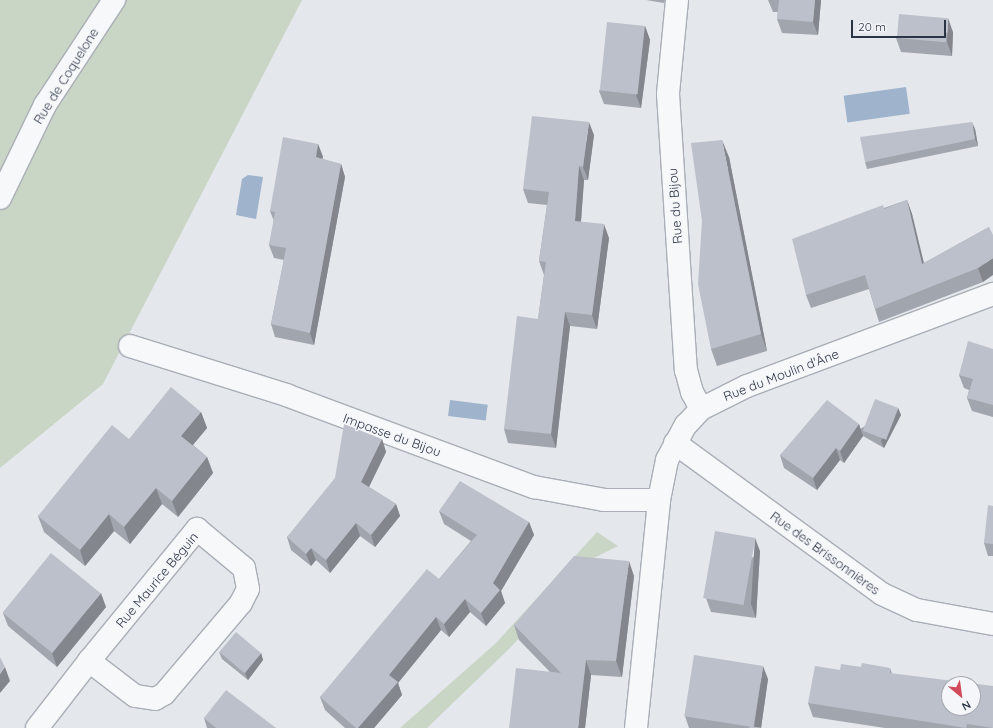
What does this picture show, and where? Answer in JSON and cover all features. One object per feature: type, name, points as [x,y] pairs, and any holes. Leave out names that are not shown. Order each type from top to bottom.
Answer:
[{"type":"street","name":"Rue de Coquelone","points":[[0,198],[46,105],[114,0]]},
{"type":"street","name":"Rue du Bijou","points":[[677,0],[668,94],[686,370],[692,392],[701,409]]},
{"type":"street","name":"Rue du Moulin d'Âne","points":[[636,728],[659,500],[675,443],[701,409],[747,386],[993,294]]},
{"type":"street","name":"Impasse du Bijou","points":[[130,346],[286,395],[534,487],[604,500],[659,500]]},
{"type":"street","name":"Rue des Brissonnières","points":[[675,443],[882,594],[917,610],[993,624]]},
{"type":"street","name":"Rue Maurice Béguin","points":[[37,728],[89,661],[197,529],[244,568],[248,589],[241,603],[164,694],[155,699],[135,696],[89,661]]},
{"type":"green space","points":[[0,0],[302,0],[103,384],[0,468]]},
{"type":"green space","points":[[597,532],[618,546],[590,560],[511,647],[427,728],[400,728],[496,643]]},
{"type":"water","points":[[906,87],[910,114],[847,123],[844,96]]},
{"type":"water","points":[[248,175],[263,177],[256,219],[236,215],[242,179]]},
{"type":"water","points":[[450,400],[488,405],[486,421],[448,416]]},
{"type":"building","points":[[779,0],[815,0],[813,22],[777,19]]},
{"type":"building","points":[[899,14],[948,18],[946,42],[897,38]]},
{"type":"building","points":[[607,22],[645,26],[638,95],[600,91]]},
{"type":"building","points":[[532,116],[589,122],[583,167],[579,166],[575,221],[604,224],[592,315],[565,312],[551,434],[504,429],[517,316],[538,319],[546,262],[539,261],[549,192],[523,189]]},
{"type":"building","points":[[972,122],[975,139],[865,162],[860,137]]},
{"type":"building","points":[[283,137],[318,144],[316,157],[341,164],[310,333],[271,324],[286,248],[269,245],[275,212],[270,211]]},
{"type":"building","points":[[722,140],[761,334],[711,349],[698,284],[702,221],[691,143]]},
{"type":"building","points":[[907,200],[922,264],[989,227],[993,235],[993,258],[978,268],[875,309],[865,275],[806,295],[792,239],[883,205],[884,209]]},
{"type":"building","points":[[968,341],[993,349],[993,405],[967,398],[973,379],[959,375]]},
{"type":"building","points":[[171,387],[201,412],[181,436],[207,457],[172,501],[156,488],[124,527],[109,514],[80,550],[38,516],[112,425],[129,439]]},
{"type":"building","points":[[875,399],[898,408],[886,440],[863,431]]},
{"type":"building","points":[[827,400],[859,424],[840,451],[836,448],[813,478],[780,455]]},
{"type":"building","points":[[344,424],[382,439],[361,482],[396,504],[371,535],[356,523],[326,560],[311,548],[306,554],[287,537],[335,478]]},
{"type":"building","points":[[460,481],[529,522],[493,583],[500,590],[481,613],[465,599],[444,624],[436,617],[389,675],[398,682],[358,728],[356,728],[320,697],[427,569],[439,579],[477,535],[439,511]]},
{"type":"building","points":[[988,505],[993,506],[993,544],[984,543]]},
{"type":"building","points":[[715,531],[755,538],[744,605],[703,598]]},
{"type":"building","points":[[51,553],[101,593],[52,653],[3,613]]},
{"type":"building","points":[[574,556],[629,561],[616,661],[586,660],[578,728],[509,728],[516,668],[561,673],[514,625]]},
{"type":"building","points":[[236,632],[261,653],[245,673],[219,652]]},
{"type":"building","points":[[694,655],[763,666],[753,727],[684,716]]},
{"type":"building","points":[[0,657],[5,667],[0,674]]},
{"type":"building","points":[[862,663],[890,668],[890,673],[941,679],[941,716],[981,716],[981,684],[993,686],[993,728],[967,724],[966,728],[808,703],[815,666],[840,670],[841,664],[861,667]]},
{"type":"building","points":[[226,690],[276,728],[216,728],[204,718]]},
{"type":"building","points":[[750,726],[762,728],[749,728]]}]
